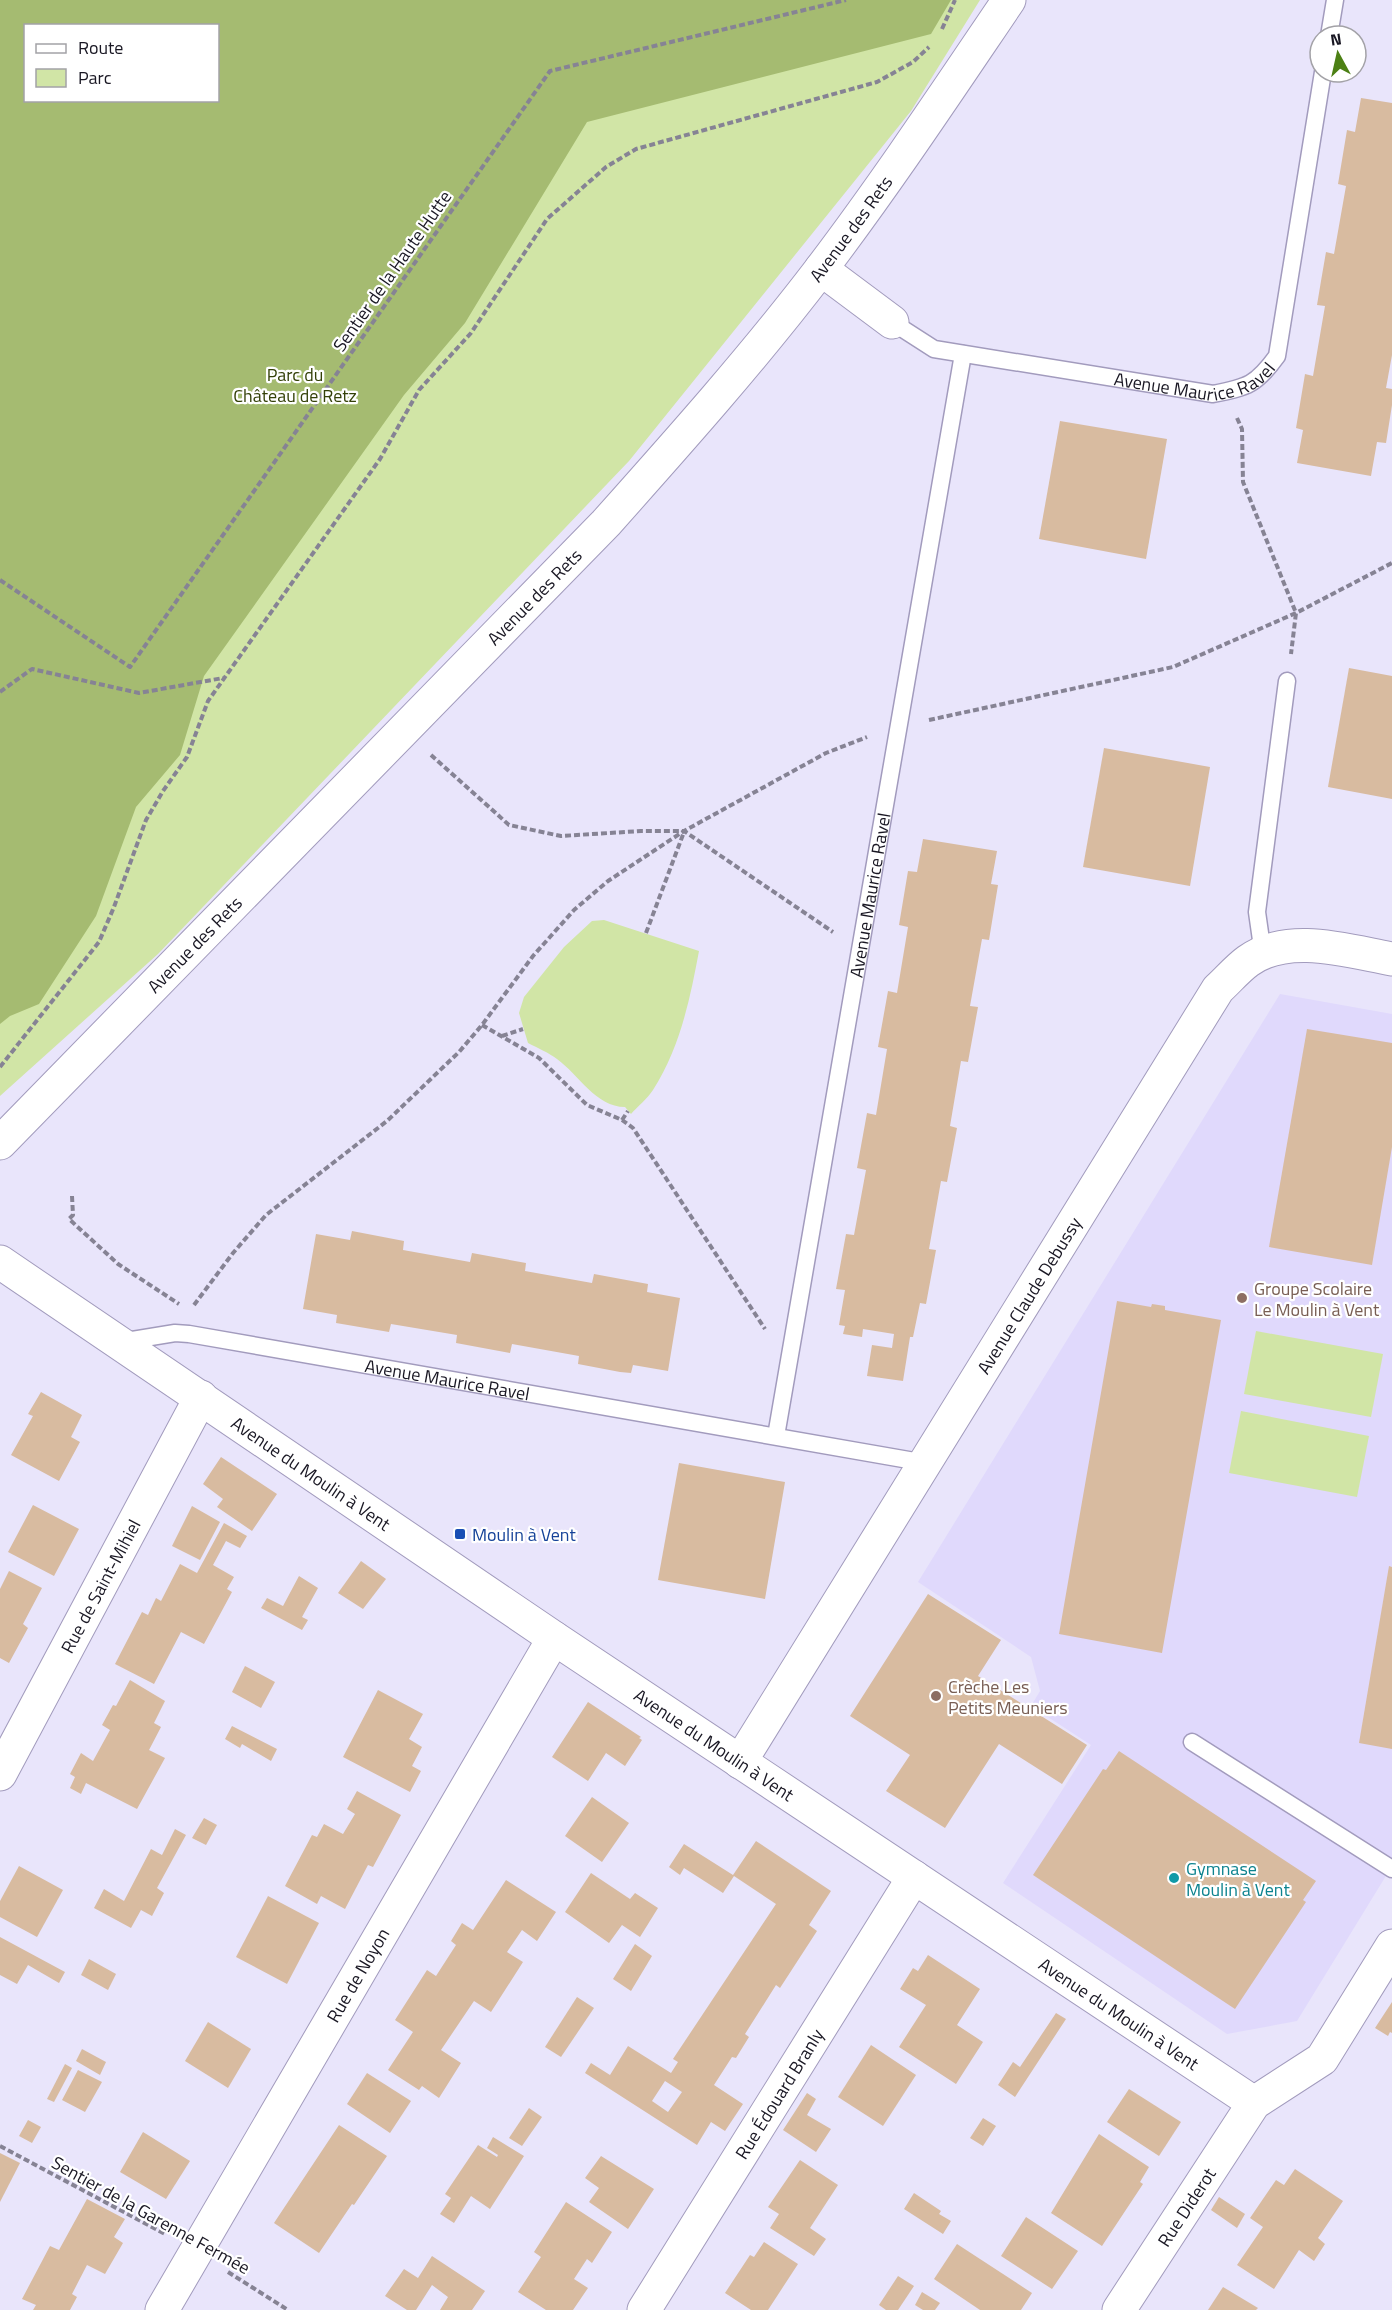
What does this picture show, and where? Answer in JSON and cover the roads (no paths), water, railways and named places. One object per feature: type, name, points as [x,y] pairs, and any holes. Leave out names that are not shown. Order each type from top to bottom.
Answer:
[{"type":"street","name":"Avenue des Rets","points":[[0,1143],[606,523],[694,425],[821,270],[926,123],[1009,0]]},
{"type":"street","name":"Avenue Maurice Ravel","points":[[821,270],[892,322]]},
{"type":"street","name":"Avenue Claude Debussy","points":[[741,1762],[1218,990],[1249,960],[1280,948],[1312,944],[1392,959]]},
{"type":"street","name":"Avenue du Moulin à Vent","points":[[0,1262],[554,1638],[1254,2103]]},
{"type":"street","name":"Rue de Saint-Mihiel","points":[[0,1774],[201,1397]]},
{"type":"street","name":"Rue de Noyon","points":[[162,2310],[554,1638]]},
{"type":"street","name":"Rue Édouard Branly","points":[[644,2310],[914,1877]]},
{"type":"street","points":[[1254,2103],[1322,2059],[1392,1946]]},
{"type":"street","name":"Rue Diderot","points":[[1119,2310],[1254,2103]]},
{"type":"lane","points":[[1331,24],[1335,0]]},
{"type":"lane","name":"Avenue Maurice Ravel","points":[[892,322],[934,349],[1213,394],[1240,389],[1262,377],[1277,356],[1321,84]]},
{"type":"lane","name":"Avenue Maurice Ravel","points":[[776,1436],[963,354]]},
{"type":"lane","points":[[1263,954],[1257,912],[1287,681]]},
{"type":"lane","name":"Avenue Maurice Ravel","points":[[117,1343],[175,1333],[189,1334],[926,1463]]},
{"type":"lane","points":[[1192,1742],[1392,1869]]},
{"type":"place","name":"Groupe Scolaire Le Moulin à Vent","points":[[1242,1298]]},
{"type":"place","name":"Moulin à Vent","points":[[460,1534]]},
{"type":"place","name":"Crèche Les Petits Meuniers","points":[[936,1696]]},
{"type":"place","name":"Gymnase Moulin à Vent","points":[[1174,1878]]},
{"type":"park label","name":"Parc du Château de Retz","points":[[295,384]]}]
